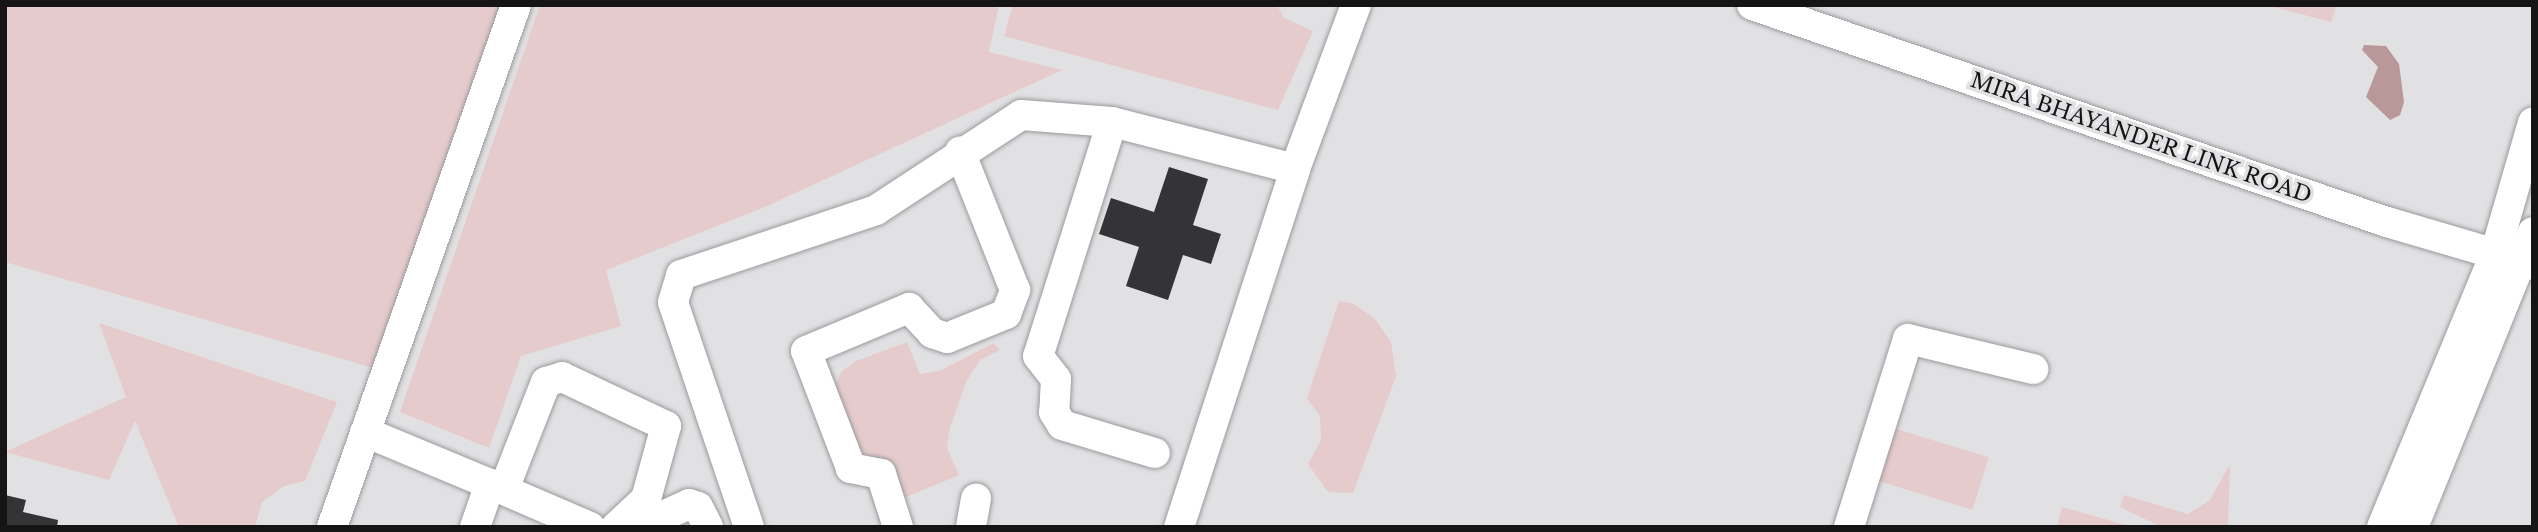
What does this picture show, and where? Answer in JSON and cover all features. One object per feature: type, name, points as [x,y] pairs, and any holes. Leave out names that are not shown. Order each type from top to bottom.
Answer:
[{"type":"street","points":[[332,527],[516,5]]},
{"type":"street","points":[[1179,527],[1295,169],[1356,5]]},
{"type":"street","name":"MIRA BHAYANDER LINK ROAD","points":[[1752,5],[2517,260]]},
{"type":"street","points":[[749,527],[673,302],[681,275],[876,210],[960,152],[1021,115],[1112,122],[1295,169]]},
{"type":"street","points":[[1112,122],[1038,356],[1056,379],[1054,412],[1062,425],[1155,453]]},
{"type":"street","points":[[2517,260],[2533,122]]},
{"type":"street","points":[[898,527],[881,474],[850,468],[806,353],[909,308],[932,333],[947,338],[1006,314],[1015,290],[960,152]]},
{"type":"street","points":[[2382,527],[2411,495],[2458,380],[2533,233]]},
{"type":"street","points":[[1849,527],[1908,339],[2033,369]]},
{"type":"street","points":[[475,527],[547,382],[562,377],[666,426],[668,436],[646,499],[616,527]]},
{"type":"street","points":[[365,432],[590,527]]},
{"type":"street","points":[[2411,495],[2413,527]]},
{"type":"street","points":[[639,527],[689,504],[698,507],[708,527]]},
{"type":"shaded area","points":[[5,5],[515,5],[384,371],[5,262]]},
{"type":"shaded area","points":[[540,5],[999,5],[989,52],[1062,70],[767,206],[606,270],[621,326],[521,356],[489,448],[400,412]]},
{"type":"shaded area","points":[[1013,5],[1277,5],[1284,18],[1313,31],[1278,110],[1004,36]]},
{"type":"shaded area","points":[[2266,5],[2337,5],[2331,22]]},
{"type":"shaded area","points":[[2364,45],[2386,46],[2399,64],[2404,102],[2400,115],[2390,120],[2366,97],[2378,67],[2362,50]]},
{"type":"shaded area","points":[[1339,301],[1354,304],[1375,319],[1391,342],[1396,376],[1353,493],[1328,492],[1308,464],[1321,440],[1320,416],[1307,398]]},
{"type":"shaded area","points":[[99,323],[337,402],[305,481],[284,486],[262,502],[255,527],[179,527],[135,421],[109,480],[5,452],[126,397]]},
{"type":"shaded area","points":[[907,342],[920,374],[939,371],[994,343],[1000,350],[980,360],[966,382],[949,431],[947,448],[959,475],[906,497],[887,467],[858,466],[832,391],[842,371],[856,361]]},
{"type":"shaded area","points":[[1893,428],[1989,457],[1973,510],[1877,481]]},
{"type":"shaded area","points":[[2230,464],[2228,527],[2162,527],[2120,507],[2124,495],[2188,514],[2210,500]]},
{"type":"shaded area","points":[[2062,507],[2133,527],[2057,527]]},
{"type":"building","points":[[1169,167],[1208,179],[1193,225],[1221,234],[1211,264],[1183,255],[1168,300],[1126,286],[1139,247],[1099,234],[1111,198],[1154,212]]},
{"type":"building","points":[[5,495],[26,500],[23,512],[58,520],[57,527],[5,527]]}]
